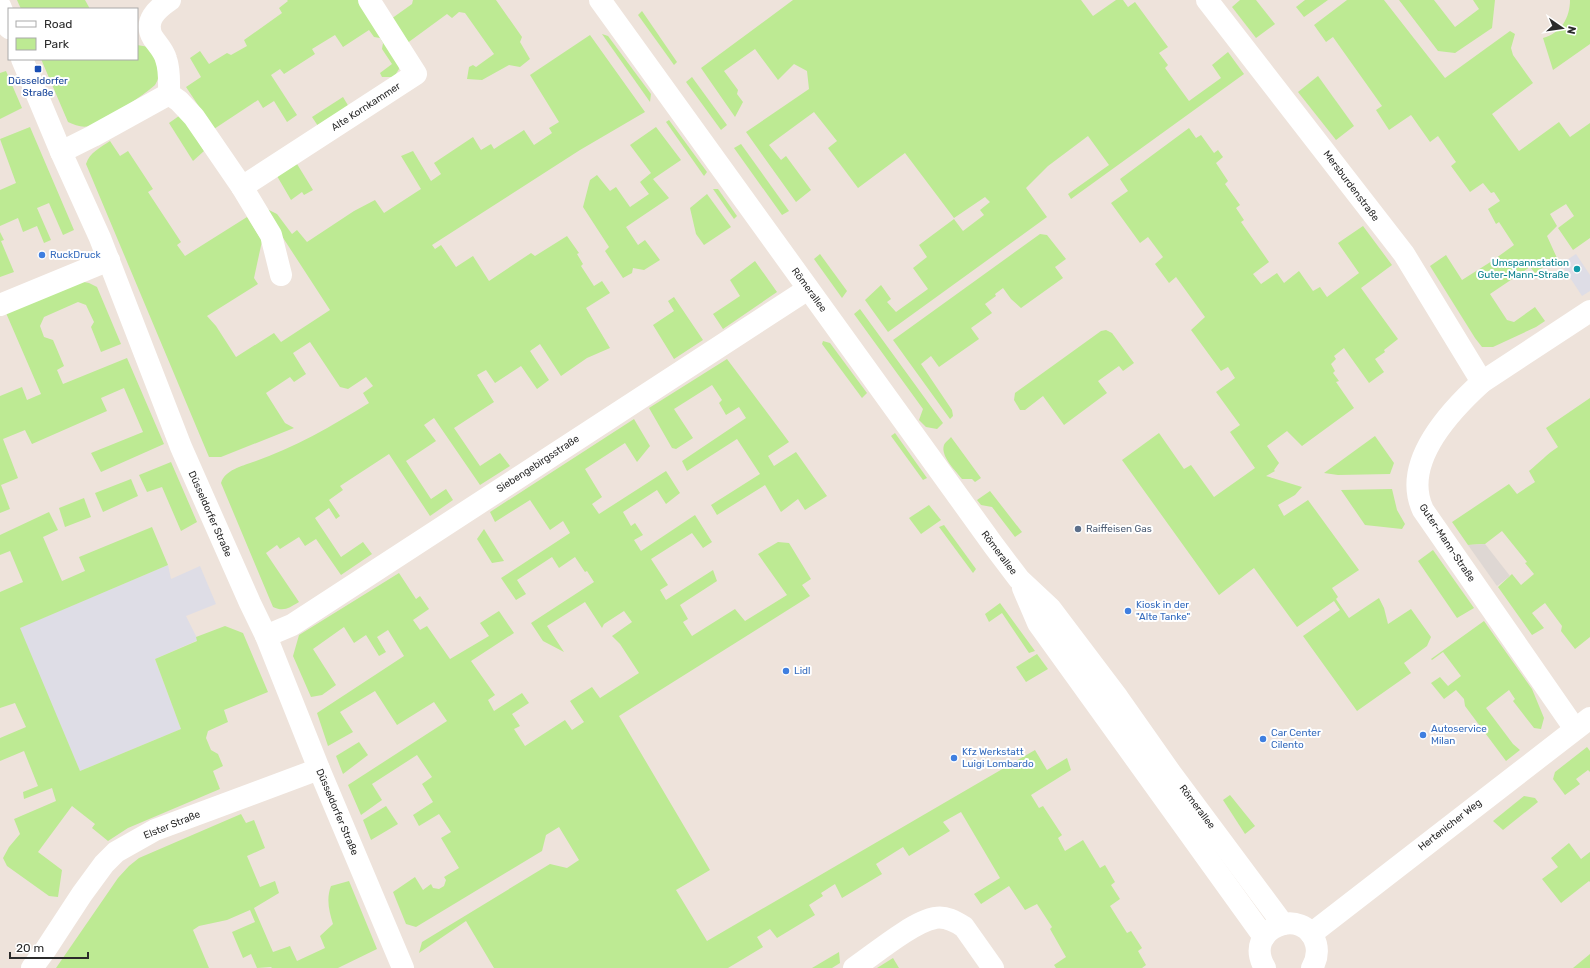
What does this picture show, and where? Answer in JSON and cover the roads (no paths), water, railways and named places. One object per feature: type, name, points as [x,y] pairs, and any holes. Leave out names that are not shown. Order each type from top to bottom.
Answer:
[{"type":"street","points":[[169,94],[167,60],[153,37],[150,26],[152,16],[170,0]]},
{"type":"street","name":"Alte Kornkammer","points":[[242,187],[416,74],[369,0]]},
{"type":"street","name":"Römerallee","points":[[600,0],[958,497],[1019,579],[1055,614],[1283,924]]},
{"type":"street","name":"Mersburdenstraße","points":[[1207,0],[1404,254],[1482,382]]},
{"type":"street","points":[[0,6],[8,26]]},
{"type":"street","name":"Düsseldorfer Straße","points":[[22,60],[109,260],[181,447],[266,636],[319,769],[403,968]]},
{"type":"street","points":[[61,152],[169,94]]},
{"type":"street","points":[[169,94],[179,101],[194,117],[242,187],[271,235],[281,275]]},
{"type":"street","points":[[0,306],[109,260]]},
{"type":"street","name":"Siebengebirgsstraße","points":[[266,636],[292,625],[452,519],[808,288]]},
{"type":"street","name":"Guter-Mann-Straße","points":[[1583,723],[1423,510],[1419,501],[1416,482],[1421,465],[1433,440],[1449,415],[1482,382],[1590,311]]},
{"type":"street","name":"Römerallee","points":[[1019,579],[1038,623],[1264,937]]},
{"type":"street","name":"Hertenicher Weg","points":[[1311,934],[1425,844],[1583,723]]},
{"type":"street","name":"Elster Straße","points":[[32,968],[82,894],[104,864],[116,852],[155,830],[319,769]]},
{"type":"street","points":[[854,968],[897,937],[928,920],[943,918],[958,922],[964,926],[993,968]]},
{"type":"street","points":[[1265,968],[1259,954],[1261,942],[1272,928],[1283,924],[1296,924],[1311,934],[1317,950],[1313,967]]},
{"type":"place","name":"Düsseldorfer Straße","points":[[38,69]]},
{"type":"place","name":"RuckDruck","points":[[42,255]]},
{"type":"place","name":"Umspannstation Guter-Mann-Straße","points":[[1577,269]]},
{"type":"place","name":"Raiffeisen Gas","points":[[1078,529]]},
{"type":"place","name":"Kiosk in der \"Alte Tanke\"","points":[[1128,611]]},
{"type":"place","name":"Lidl","points":[[786,671]]},
{"type":"place","name":"Autoservice Milan","points":[[1423,735]]},
{"type":"place","name":"Car Center Cilento","points":[[1263,739]]},
{"type":"place","name":"Kfz Werkstatt Luigi Lombardo","points":[[954,758]]}]
